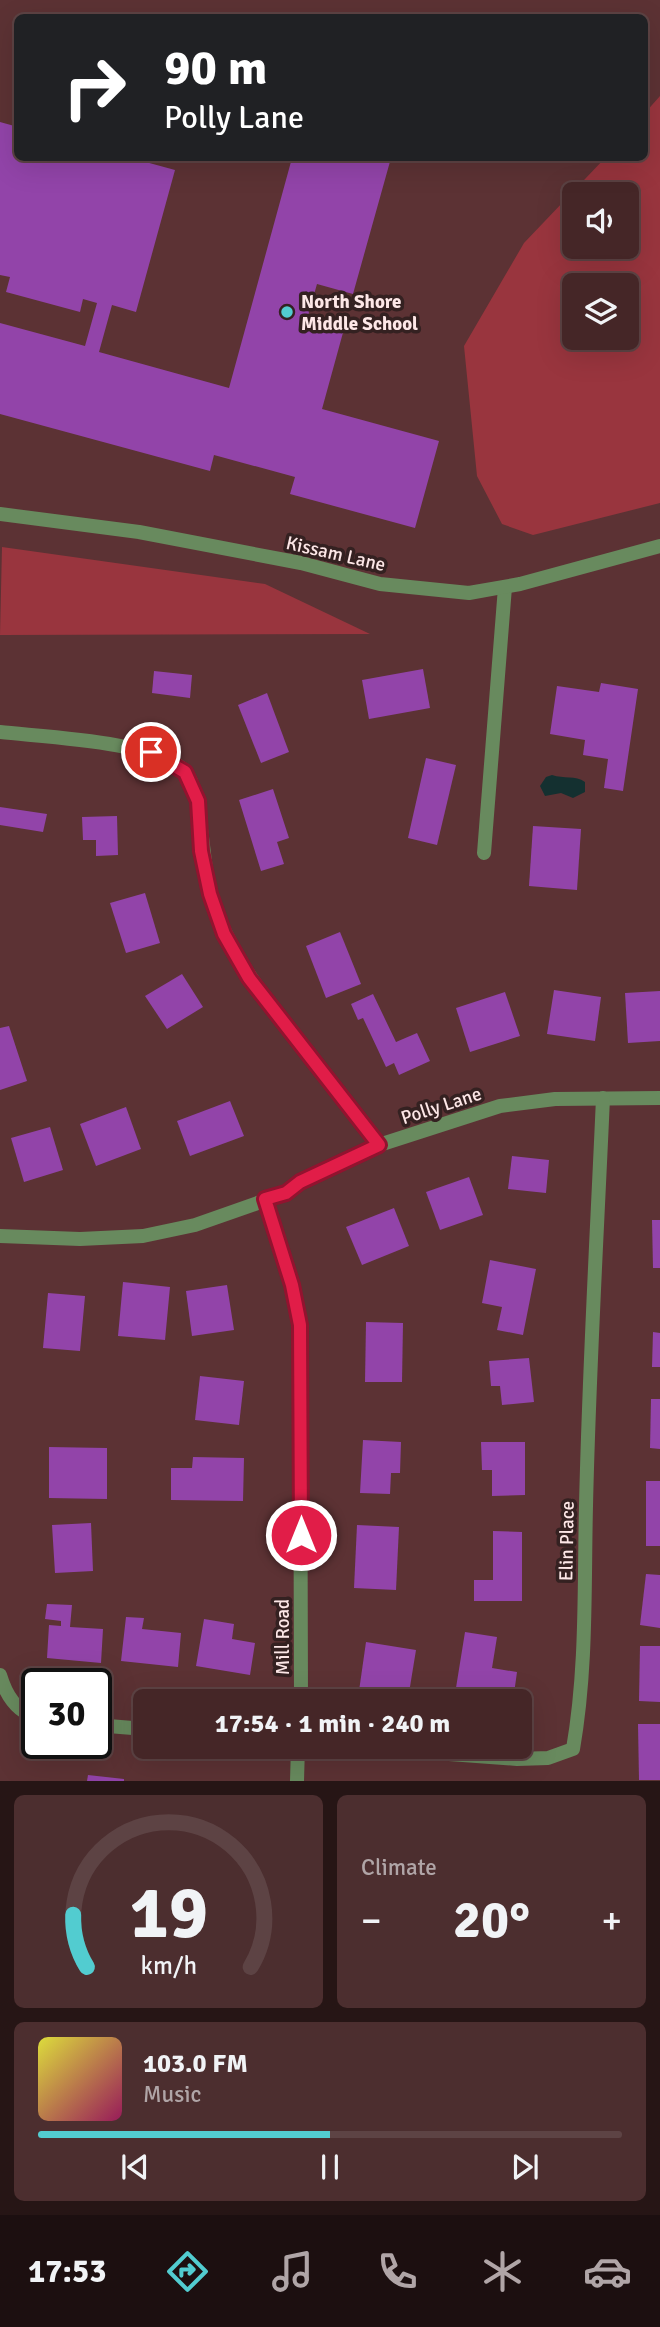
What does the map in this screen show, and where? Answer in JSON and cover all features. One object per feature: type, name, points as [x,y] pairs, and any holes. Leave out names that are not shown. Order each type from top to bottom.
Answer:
[{"type":"street","name":"Kissam Lane","points":[[0,514],[139,532],[301,563],[380,584],[469,593],[505,587],[660,547]]},
{"type":"street","points":[[484,853],[505,587]]},
{"type":"street","points":[[0,732],[151,752],[185,772],[198,801],[201,851],[210,894],[224,934],[249,978],[379,1145]]},
{"type":"street","name":"Elin Place","points":[[532,1759],[548,1758],[573,1749],[580,1707],[585,1634],[586,1505],[603,1098]]},
{"type":"street","name":"Polly Lane","points":[[0,1236],[80,1239],[143,1236],[195,1224],[286,1193],[300,1182],[379,1145],[500,1106],[555,1099],[660,1098]]},
{"type":"street","name":"Mill Road","points":[[265,1199],[292,1285],[300,1325],[301,1689]]},
{"type":"street","points":[[0,1675],[5,1690],[21,1710]]},
{"type":"street","points":[[112,1726],[133,1728]]},
{"type":"street","points":[[297,1781],[298,1759]]},
{"type":"shaded area","points":[[660,96],[660,503],[533,535],[502,524],[477,476],[464,346],[524,243],[562,203],[562,259],[639,259],[639,182],[582,182],[602,161],[648,161],[648,110]]},
{"type":"shaded area","points":[[2,547],[265,584],[370,634],[0,635]]},
{"type":"water","points":[[552,775],[585,782],[585,792],[573,798],[561,793],[545,796],[540,786],[546,777]]},
{"type":"building","points":[[0,122],[14,126],[14,161],[142,161],[175,170],[136,312],[112,305],[99,352],[229,388],[291,161],[390,161],[353,294],[317,284],[307,319],[344,329],[322,409],[439,441],[415,528],[290,494],[295,477],[214,455],[210,471],[0,414],[0,323],[85,346],[97,303],[83,299],[80,312],[6,292],[10,277],[0,275]]},
{"type":"building","points":[[423,669],[430,708],[369,719],[362,680]]},
{"type":"building","points":[[154,671],[192,675],[190,698],[152,693]]},
{"type":"building","points":[[601,683],[638,689],[623,791],[604,788],[608,759],[583,755],[585,740],[550,734],[557,686],[599,692]]},
{"type":"building","points":[[267,693],[289,752],[261,763],[238,705]]},
{"type":"building","points":[[426,758],[456,765],[437,845],[408,838]]},
{"type":"building","points":[[273,789],[289,838],[277,842],[284,864],[261,871],[239,800]]},
{"type":"building","points":[[0,807],[47,814],[43,832],[0,825]]},
{"type":"building","points":[[117,816],[118,855],[96,856],[96,840],[83,840],[82,817]]},
{"type":"building","points":[[533,826],[581,829],[577,890],[529,886]]},
{"type":"building","points":[[145,893],[160,943],[126,953],[110,903]]},
{"type":"building","points":[[340,932],[361,984],[326,998],[306,946]]},
{"type":"building","points":[[182,974],[203,1007],[167,1029],[145,996]]},
{"type":"building","points":[[554,990],[601,997],[595,1041],[547,1034]]},
{"type":"building","points":[[660,991],[660,1041],[628,1043],[625,993]]},
{"type":"building","points":[[505,992],[520,1036],[470,1052],[456,1008]]},
{"type":"building","points":[[373,994],[396,1042],[417,1033],[430,1061],[399,1075],[394,1063],[386,1067],[363,1018],[358,1020],[351,1004]]},
{"type":"building","points":[[9,1026],[27,1081],[0,1090],[0,1028]]},
{"type":"building","points":[[230,1101],[244,1136],[190,1156],[177,1121]]},
{"type":"building","points":[[126,1107],[141,1149],[96,1166],[80,1124]]},
{"type":"building","points":[[50,1127],[63,1170],[24,1182],[11,1138]]},
{"type":"building","points":[[512,1156],[549,1160],[546,1193],[508,1189]]},
{"type":"building","points":[[469,1177],[483,1215],[440,1230],[426,1192]]},
{"type":"building","points":[[394,1208],[409,1246],[362,1265],[346,1227]]},
{"type":"building","points":[[652,1220],[660,1220],[660,1268],[653,1268]]},
{"type":"building","points":[[490,1260],[536,1269],[523,1335],[497,1330],[502,1307],[482,1303]]},
{"type":"building","points":[[123,1282],[170,1287],[165,1340],[118,1336]]},
{"type":"building","points":[[227,1285],[234,1330],[192,1336],[186,1291]]},
{"type":"building","points":[[48,1293],[85,1296],[80,1351],[43,1348]]},
{"type":"building","points":[[366,1322],[403,1323],[402,1382],[365,1382]]},
{"type":"building","points":[[653,1332],[660,1333],[660,1367],[652,1367]]},
{"type":"building","points":[[529,1358],[534,1402],[502,1405],[500,1386],[491,1386],[489,1361]]},
{"type":"building","points":[[200,1376],[244,1381],[239,1425],[195,1420]]},
{"type":"building","points":[[651,1399],[660,1399],[660,1449],[650,1448]]},
{"type":"building","points":[[363,1440],[401,1442],[400,1473],[391,1473],[390,1494],[360,1493]]},
{"type":"building","points":[[481,1442],[525,1442],[525,1495],[492,1496],[492,1470],[482,1470]]},
{"type":"building","points":[[49,1447],[107,1448],[107,1499],[49,1498]]},
{"type":"building","points":[[193,1457],[244,1458],[243,1501],[171,1500],[171,1468],[192,1468]]},
{"type":"building","points":[[646,1481],[660,1481],[660,1546],[646,1546]]},
{"type":"building","points":[[91,1523],[93,1571],[55,1573],[52,1525]]},
{"type":"building","points":[[357,1525],[399,1527],[396,1590],[354,1588]]},
{"type":"building","points":[[493,1531],[522,1532],[522,1601],[474,1601],[474,1580],[493,1580]]},
{"type":"building","points":[[646,1574],[660,1575],[660,1628],[640,1625]]},
{"type":"building","points":[[47,1604],[72,1605],[70,1627],[103,1629],[101,1663],[47,1658],[49,1625],[61,1626],[61,1621],[45,1619]]},
{"type":"building","points":[[126,1617],[144,1618],[142,1629],[181,1633],[178,1667],[121,1661]]},
{"type":"building","points":[[204,1619],[234,1624],[232,1639],[255,1643],[250,1675],[196,1666]]},
{"type":"building","points":[[465,1632],[497,1637],[492,1668],[517,1672],[515,1689],[456,1689]]},
{"type":"building","points":[[366,1642],[416,1650],[410,1689],[359,1689]]},
{"type":"building","points":[[640,1646],[660,1646],[660,1702],[639,1701]]},
{"type":"building","points":[[638,1724],[660,1724],[660,1780],[639,1780]]},
{"type":"building","points":[[88,1775],[124,1779],[124,1781],[87,1781]]},
{"type":"place","name":"North Shore Middle School","points":[[287,312]]},
{"type":"route","points":[[151,752],[185,772],[198,801],[201,851],[210,894],[224,934],[249,978],[379,1145],[300,1182],[286,1193],[265,1199],[292,1285],[300,1325],[301,1535]]}]
